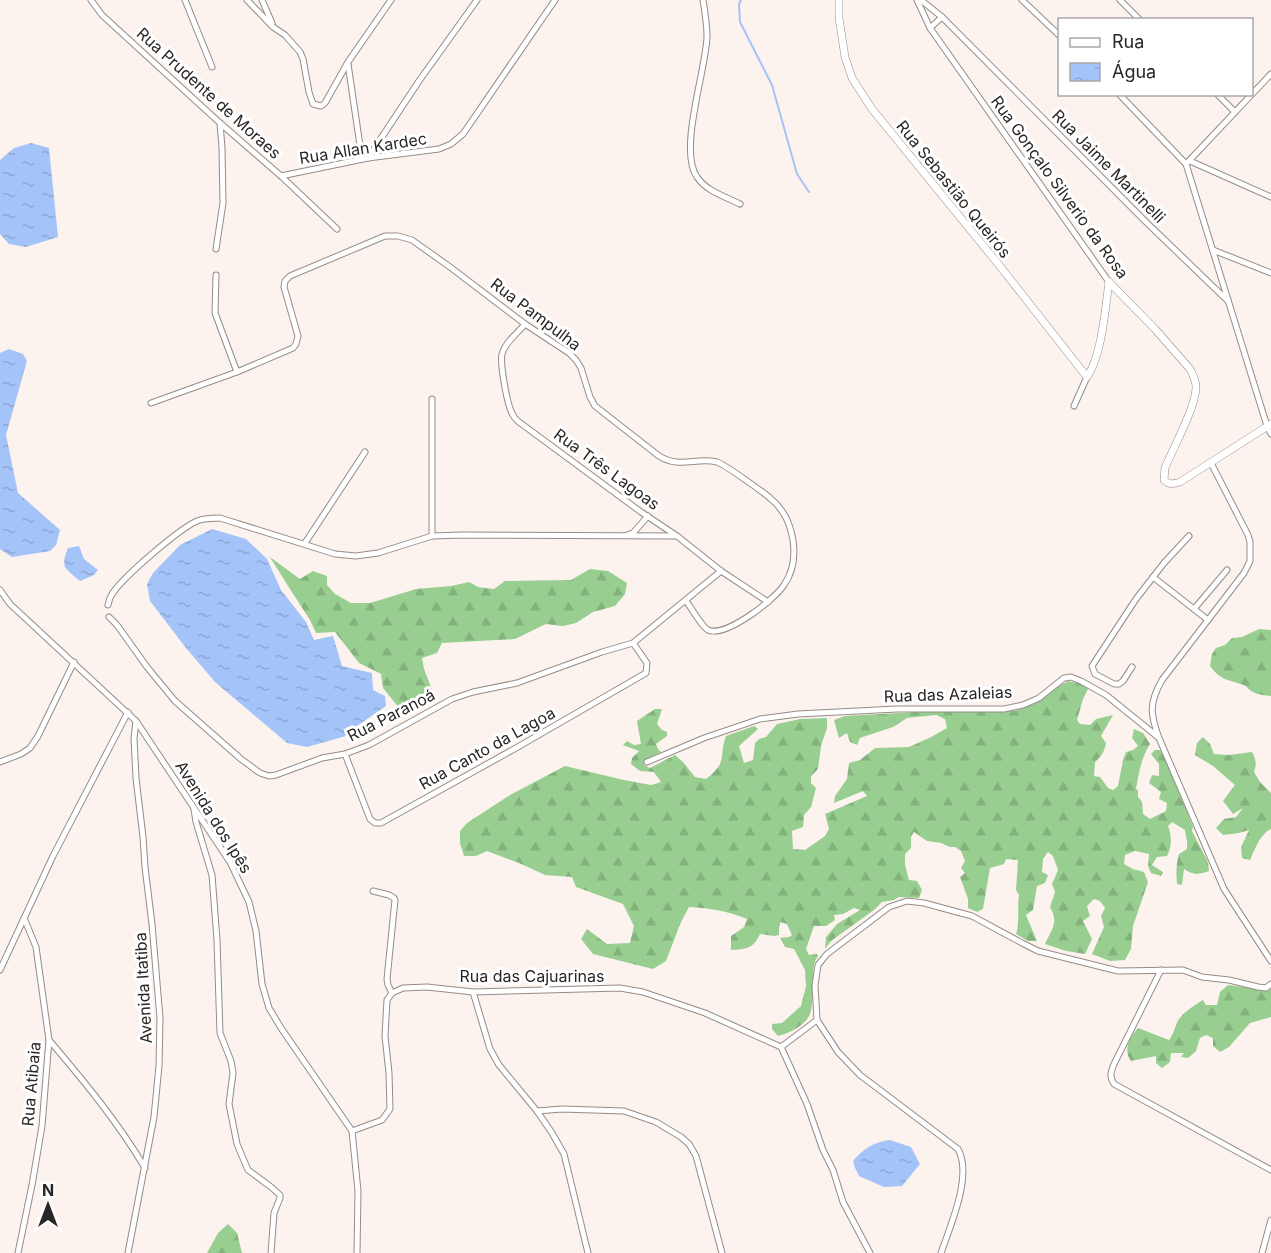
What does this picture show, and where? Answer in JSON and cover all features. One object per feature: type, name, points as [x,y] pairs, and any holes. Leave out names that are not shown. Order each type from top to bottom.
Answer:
[{"type":"street","name":"Rua Prudente de Moraes","points":[[91,0],[102,15],[337,229]]},
{"type":"street","points":[[185,0],[212,67]]},
{"type":"street","points":[[247,0],[300,52],[313,104],[321,105],[325,103],[348,62],[391,0]]},
{"type":"street","points":[[262,0],[273,27]]},
{"type":"street","points":[[365,158],[477,0]]},
{"type":"street","name":"Rua Allan Kardec","points":[[281,176],[365,158],[439,150],[451,144],[464,134],[555,0]]},
{"type":"street","points":[[703,0],[707,38],[693,121],[690,152],[692,167],[697,178],[710,189],[740,204]]},
{"type":"street","name":"Rua Sebastião Queirós","points":[[839,0],[839,18],[845,57],[852,78],[872,109],[1087,377]]},
{"type":"street","name":"Rua Jaime Martinelli","points":[[919,0],[942,17],[1228,301]]},
{"type":"street","name":"Rua Gonçalo Silverio da Rosa","points":[[919,0],[930,28],[1109,282],[1162,337],[1194,376],[1195,400],[1165,468],[1164,480],[1172,484],[1180,482],[1211,463]]},
{"type":"street","points":[[1022,0],[1058,35]]},
{"type":"street","points":[[1120,0],[1138,18]]},
{"type":"street","points":[[930,28],[942,17]]},
{"type":"street","points":[[348,62],[365,158]]},
{"type":"street","points":[[1253,93],[1271,74]]},
{"type":"street","points":[[1121,96],[1188,162],[1271,197]]},
{"type":"street","points":[[1219,96],[1235,112]]},
{"type":"street","points":[[1188,162],[1250,96]]},
{"type":"street","points":[[216,249],[223,203],[220,123]]},
{"type":"street","points":[[1188,162],[1228,301],[1271,434]]},
{"type":"street","name":"Rua Pampulha","points":[[151,403],[237,372],[293,348],[298,336],[284,287],[285,281],[290,276],[385,236],[398,236],[412,240],[525,324],[569,353],[581,368],[595,406],[659,456],[668,462],[719,462],[771,498],[782,511],[788,521],[794,551],[791,571],[784,586],[768,602],[742,620],[716,631],[708,630],[686,600]]},
{"type":"street","points":[[1213,250],[1271,273]]},
{"type":"street","points":[[216,275],[215,314],[237,372]]},
{"type":"street","points":[[1074,406],[1093,369],[1109,282]]},
{"type":"street","name":"Rua Três Lagoas","points":[[525,324],[506,346],[501,363],[509,405],[519,422],[768,602]]},
{"type":"street","points":[[432,399],[432,536]]},
{"type":"street","points":[[1158,738],[1152,714],[1155,694],[1162,680],[1244,573],[1250,561],[1251,550],[1248,535],[1211,463],[1269,425]]},
{"type":"street","points":[[305,543],[365,452]]},
{"type":"street","points":[[623,536],[633,533],[648,516]]},
{"type":"street","points":[[108,605],[111,595],[151,555],[194,522],[206,518],[220,518],[334,554],[356,556],[378,553],[432,536],[677,536]]},
{"type":"street","points":[[1132,667],[1123,681],[1116,684],[1095,674],[1092,668],[1124,617],[1153,577],[1189,536]]},
{"type":"street","name":"Rua Paranoá","points":[[109,617],[175,701],[241,759],[268,776],[322,758],[345,754],[369,746],[452,699],[517,684],[602,652],[633,643],[722,570]]},
{"type":"street","points":[[1194,609],[1227,570]]},
{"type":"street","points":[[1153,577],[1208,620]]},
{"type":"street","name":"Avenida dos Ipês","points":[[0,590],[10,604],[136,721],[230,862],[249,902],[256,931],[262,984],[269,1008],[352,1131]]},
{"type":"street","name":"Rua Canto da Lagoa","points":[[345,754],[370,819],[375,823],[381,823],[646,673],[647,663],[633,643]]},
{"type":"street","points":[[0,762],[30,748],[74,662]]},
{"type":"street","name":"Rua das Azaleias","points":[[647,762],[704,738],[759,719],[798,714],[897,709],[1004,709],[1023,705],[1039,698],[1064,678],[1071,677],[1106,695],[1158,738],[1224,889],[1271,961]]},
{"type":"street","points":[[0,970],[53,856],[128,712]]},
{"type":"street","name":"Avenida Itatiba","points":[[128,1253],[154,1117],[159,1066],[160,1018],[154,935],[136,778],[134,738],[136,721]]},
{"type":"street","points":[[194,807],[196,822],[212,875],[220,1033],[231,1061],[229,1104],[237,1144],[248,1170],[280,1195],[274,1213],[271,1253]]},
{"type":"street","points":[[357,1253],[358,1191],[352,1131],[382,1120],[390,1109],[385,1036],[387,1000],[392,993],[387,979],[394,898],[373,891]]},
{"type":"street","points":[[941,1253],[957,1209],[961,1187],[962,1156],[958,1149],[860,1075],[838,1052],[817,1020],[815,985],[818,965],[827,954],[889,908],[907,901],[924,903],[972,916],[1038,951],[1118,971],[1183,970],[1202,977],[1258,987],[1266,988],[1271,984]]},
{"type":"street","name":"Rua Atibaia","points":[[18,1253],[42,1126],[49,1040],[36,947],[24,918]]},
{"type":"street","points":[[1161,970],[1114,1064],[1111,1072],[1114,1084],[1271,1170]]},
{"type":"street","name":"Rua das Cajuarinas","points":[[392,993],[403,988],[427,987],[473,992],[620,988],[643,992],[705,1013],[781,1047]]},
{"type":"street","points":[[473,992],[490,1049],[499,1065],[537,1111],[564,1154],[588,1253]]},
{"type":"street","points":[[817,1020],[781,1047],[807,1104],[843,1202],[870,1253]]},
{"type":"street","points":[[49,1040],[121,1131],[145,1168]]},
{"type":"street","points":[[537,1111],[562,1109],[624,1111],[656,1122],[681,1137],[696,1156],[722,1253]]},
{"type":"street","points":[[1262,1253],[1271,1220]]},
{"type":"green space","points":[[270,557],[300,579],[313,571],[327,576],[327,585],[335,594],[351,603],[370,603],[416,589],[469,582],[478,587],[494,589],[505,581],[571,580],[590,569],[608,571],[627,583],[625,594],[615,606],[593,612],[576,623],[563,626],[546,624],[515,639],[442,643],[437,653],[422,658],[433,692],[418,704],[399,708],[383,688],[381,674],[359,663],[335,632],[316,633]]},
{"type":"green space","points":[[1259,629],[1271,630],[1271,696],[1257,694],[1246,686],[1222,678],[1210,666],[1212,654],[1216,648],[1225,645],[1232,638],[1242,637]]},
{"type":"green space","points":[[1068,681],[1085,685],[1088,689],[1077,720],[1080,724],[1090,725],[1096,719],[1113,715],[1101,736],[1106,743],[1102,754],[1095,762],[1094,776],[1100,777],[1108,788],[1113,790],[1118,786],[1126,752],[1138,746],[1132,738],[1134,729],[1143,733],[1150,744],[1142,760],[1136,789],[1142,802],[1143,814],[1150,819],[1166,811],[1167,803],[1159,799],[1161,792],[1149,783],[1152,775],[1159,776],[1159,764],[1151,754],[1155,750],[1160,750],[1168,764],[1193,827],[1192,831],[1208,862],[1209,871],[1199,874],[1184,869],[1182,885],[1177,884],[1178,858],[1179,854],[1187,849],[1187,842],[1185,830],[1172,822],[1168,826],[1171,841],[1169,853],[1167,856],[1157,857],[1152,865],[1163,872],[1161,876],[1151,873],[1148,866],[1149,854],[1135,851],[1125,855],[1124,864],[1144,872],[1148,882],[1133,926],[1131,949],[1125,960],[1110,961],[1092,954],[1104,927],[1101,916],[1105,908],[1100,901],[1094,899],[1087,906],[1090,916],[1083,921],[1092,939],[1085,954],[1045,944],[1054,926],[1053,912],[1050,907],[1055,892],[1052,884],[1058,870],[1053,856],[1048,852],[1043,859],[1042,872],[1048,875],[1045,883],[1037,886],[1033,910],[1026,915],[1037,941],[1028,941],[1016,934],[1019,895],[1016,890],[1018,860],[1006,859],[1004,864],[990,868],[983,909],[977,912],[968,908],[968,899],[960,877],[965,873],[961,868],[965,861],[961,851],[955,847],[927,841],[914,832],[911,837],[911,848],[905,854],[905,865],[909,880],[917,881],[922,890],[919,898],[899,897],[882,902],[831,941],[825,949],[826,937],[837,924],[860,910],[854,908],[843,914],[834,915],[835,920],[826,926],[814,926],[806,949],[809,955],[817,954],[818,956],[813,969],[811,1012],[799,1026],[778,1036],[772,1029],[772,1024],[782,1023],[801,1006],[806,986],[805,970],[794,949],[785,947],[780,938],[792,935],[787,924],[780,922],[779,935],[760,934],[755,943],[749,947],[731,950],[731,936],[744,927],[747,919],[719,910],[689,907],[666,961],[653,969],[593,954],[581,939],[587,929],[607,944],[630,943],[634,926],[623,904],[576,887],[572,877],[545,875],[487,851],[476,856],[464,856],[460,843],[460,831],[467,823],[510,795],[565,766],[651,785],[661,782],[654,772],[640,771],[631,764],[632,758],[639,751],[623,745],[627,741],[634,745],[641,744],[637,721],[655,709],[662,709],[657,724],[667,732],[667,736],[656,744],[661,752],[648,758],[644,765],[650,768],[675,755],[695,777],[706,779],[718,768],[726,736],[754,726],[758,729],[739,746],[744,763],[753,760],[755,743],[766,737],[777,724],[800,719],[827,718],[818,769],[811,776],[811,783],[816,788],[811,807],[804,815],[803,827],[792,831],[793,849],[805,850],[825,836],[829,829],[825,814],[867,796],[863,791],[834,803],[835,796],[847,779],[849,763],[860,760],[875,748],[909,747],[947,728],[945,719],[936,715],[907,718],[893,727],[860,738],[857,745],[850,742],[847,733],[839,738],[834,720],[845,716],[936,711],[1015,711],[1040,701]]},
{"type":"green space","points":[[1203,737],[1210,744],[1214,754],[1252,752],[1256,762],[1254,772],[1271,793],[1271,829],[1261,838],[1250,860],[1242,858],[1241,847],[1249,830],[1223,835],[1216,828],[1224,819],[1236,817],[1243,808],[1233,814],[1223,801],[1235,785],[1213,766],[1195,755],[1197,743]]},
{"type":"green space","points":[[1228,985],[1271,989],[1271,1017],[1250,1023],[1229,1047],[1220,1052],[1213,1046],[1213,1038],[1206,1035],[1200,1038],[1196,1051],[1188,1058],[1181,1057],[1184,1053],[1171,1053],[1170,1062],[1162,1068],[1156,1063],[1156,1056],[1131,1061],[1127,1048],[1138,1028],[1169,1040],[1184,1013],[1203,1000],[1206,1005],[1217,1005],[1220,992]]},
{"type":"green space","points":[[228,1224],[237,1233],[242,1253],[207,1253],[218,1233]]},
{"type":"water","points":[[31,143],[49,148],[58,237],[26,247],[9,244],[0,234],[0,160],[14,148]]},
{"type":"water","points":[[9,349],[23,354],[27,361],[6,435],[18,493],[60,530],[56,545],[50,551],[12,557],[0,549],[0,353]]},
{"type":"water","points":[[212,529],[246,539],[267,559],[281,590],[306,622],[314,640],[333,636],[342,666],[372,673],[373,690],[385,696],[386,706],[346,736],[307,747],[287,743],[215,682],[150,601],[147,584],[153,573],[180,545]]},
{"type":"water","points":[[79,546],[84,559],[98,570],[94,575],[80,581],[64,564],[68,548]]},
{"type":"water","points":[[890,1140],[911,1147],[920,1164],[902,1186],[884,1187],[859,1176],[853,1161],[869,1147]]},
{"type":"waterway","points":[[741,0],[739,4],[740,22],[772,85],[797,174],[809,192]]}]
